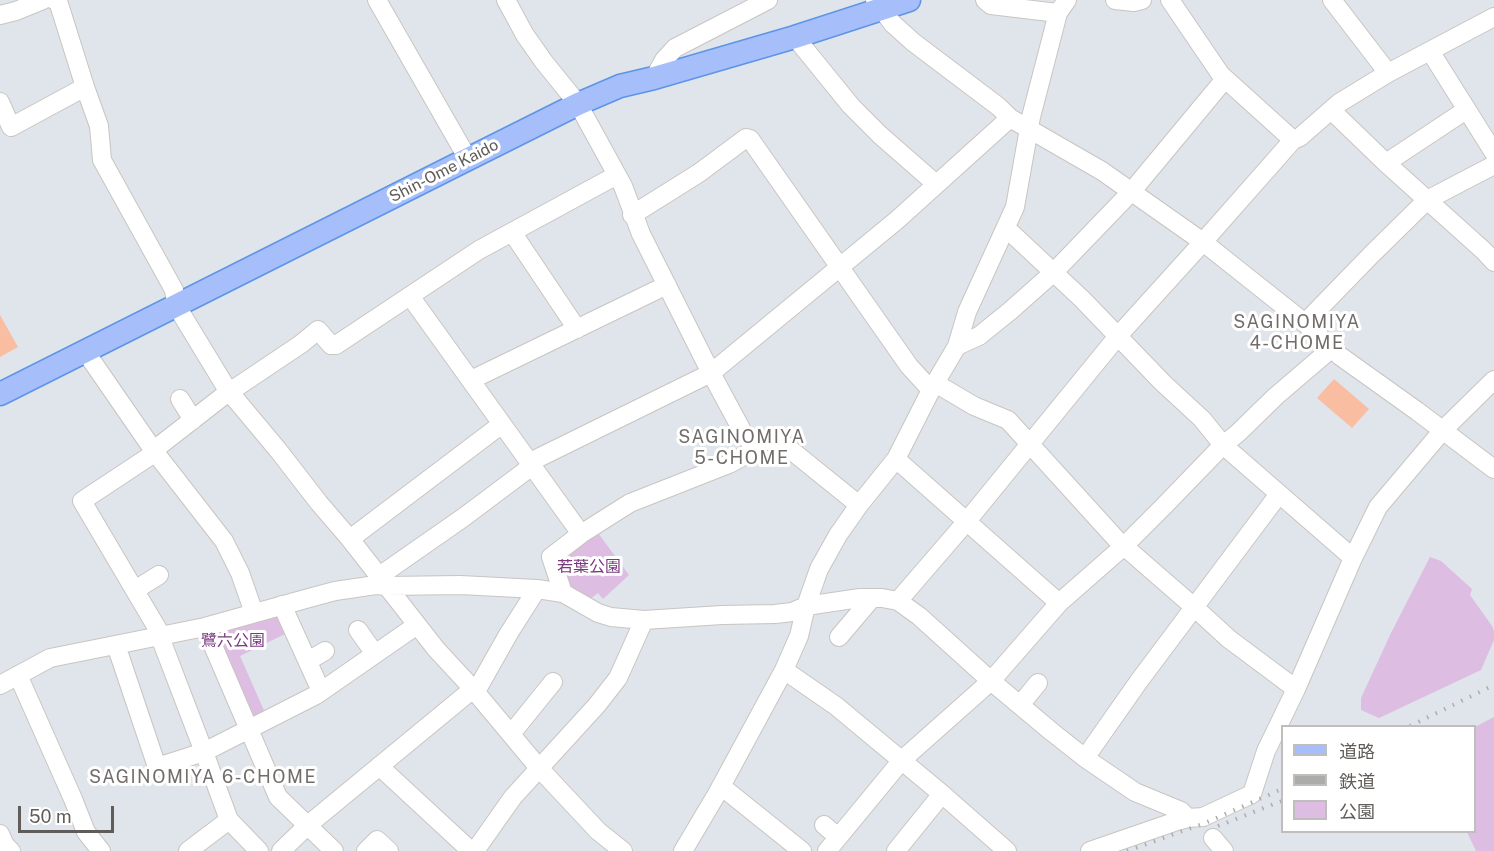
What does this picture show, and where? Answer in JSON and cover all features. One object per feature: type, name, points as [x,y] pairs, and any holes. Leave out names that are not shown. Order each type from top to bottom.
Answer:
[{"type":"main road","name":"Shin-Ome Kaido","points":[[1,391],[176,306],[578,104],[620,86],[795,37],[878,4],[909,0]]},
{"type":"street","points":[[0,15],[44,0],[58,1],[99,126],[102,160],[174,290],[176,306],[230,392],[436,649],[539,768],[598,831],[623,851]]},
{"type":"street","points":[[377,0],[468,159]]},
{"type":"street","points":[[506,0],[525,35],[578,104],[623,186],[640,234],[711,373],[745,436],[753,446]]},
{"type":"street","points":[[654,78],[664,60],[675,48],[768,0]]},
{"type":"street","points":[[985,0],[991,5],[1064,5],[1076,0]]},
{"type":"street","points":[[1115,0],[1134,2],[1142,0]]},
{"type":"street","points":[[1170,0],[1225,79],[1293,140]]},
{"type":"street","points":[[1332,0],[1388,73]]},
{"type":"street","points":[[878,4],[893,24],[913,42],[999,107],[1010,118],[1102,171],[1203,242],[1305,323],[1331,349],[1494,469]]},
{"type":"street","points":[[683,851],[784,669],[799,636],[806,606],[819,569],[838,535],[859,505],[896,459],[957,346],[967,312],[1015,207],[1031,117],[1064,5]]},
{"type":"street","points":[[898,601],[1118,336],[1293,140],[1300,137],[1339,103],[1388,73],[1494,17]]},
{"type":"street","points":[[795,37],[851,106],[936,184]]},
{"type":"street","points":[[1430,51],[1494,153]]},
{"type":"street","points":[[957,346],[979,336],[1054,272],[1132,191],[1225,79]]},
{"type":"street","points":[[0,102],[10,127],[85,87]]},
{"type":"street","points":[[1331,110],[1494,262]]},
{"type":"street","points":[[1386,163],[1466,110]]},
{"type":"street","points":[[0,685],[50,658],[205,627],[335,591],[376,585],[382,582],[531,464],[711,373],[841,268],[1010,118]]},
{"type":"street","points":[[632,215],[699,173],[746,138],[750,139],[909,366],[933,387],[1008,420],[1124,546],[1228,639],[1296,689]]},
{"type":"street","points":[[1305,323],[1427,200],[1494,165]]},
{"type":"street","points":[[260,851],[229,820],[157,628],[82,501],[150,456],[230,392],[318,330],[331,345],[336,345],[479,250],[617,175]]},
{"type":"street","points":[[1006,228],[1054,272],[1163,383],[1202,419],[1222,445],[1353,558]]},
{"type":"street","points":[[512,232],[577,328]]},
{"type":"street","points":[[471,380],[666,285]]},
{"type":"street","points":[[410,296],[580,534]]},
{"type":"street","points":[[824,825],[832,844],[902,760],[992,681],[1059,603],[1124,546],[1222,445],[1331,349]]},
{"type":"street","points":[[85,351],[154,451],[224,541],[240,573],[254,613]]},
{"type":"street","points":[[1090,851],[1188,818],[1203,817],[1252,794],[1266,751],[1378,507],[1443,430],[1494,380]]},
{"type":"street","points":[[180,399],[193,420]]},
{"type":"street","points":[[350,539],[502,424]]},
{"type":"street","points":[[562,593],[551,557],[580,534],[630,503],[729,464],[749,453],[753,446],[776,438],[859,505]]},
{"type":"street","points":[[896,459],[1059,603]]},
{"type":"street","points":[[1086,758],[1139,681],[1279,494]]},
{"type":"street","points":[[135,590],[159,575]]},
{"type":"street","points":[[382,582],[537,589],[562,593],[610,617],[644,620],[775,614],[792,612],[806,606],[860,598],[898,601],[919,616],[1020,705],[1086,758],[1135,792],[1181,811],[1188,818]]},
{"type":"street","points":[[281,851],[308,825],[479,686],[537,589]]},
{"type":"street","points":[[839,637],[872,598]]},
{"type":"street","points":[[282,605],[321,691]]},
{"type":"street","points":[[379,766],[471,851],[477,848],[513,797],[597,705],[618,678],[644,620]]},
{"type":"street","points":[[116,645],[157,767],[204,752],[316,695],[417,625]]},
{"type":"street","points":[[205,627],[278,797],[334,851]]},
{"type":"street","points":[[358,630],[375,654]]},
{"type":"street","points":[[308,661],[325,651]]},
{"type":"street","points":[[784,669],[836,706],[1007,851]]},
{"type":"street","points":[[18,675],[86,832],[101,851]]},
{"type":"street","points":[[511,734],[553,682]]},
{"type":"street","points":[[1020,705],[1038,683]]},
{"type":"street","points":[[721,786],[802,851]]},
{"type":"street","points":[[896,851],[942,794]]},
{"type":"street","points":[[188,851],[229,820]]},
{"type":"street","points":[[0,834],[11,851]]},
{"type":"street","points":[[366,851],[377,840],[388,851]]},
{"type":"green space","name":"若葉公園","points":[[595,529],[629,575],[603,599],[598,593],[586,602],[566,591],[557,558]]},
{"type":"green space","points":[[1430,557],[1441,561],[1472,589],[1470,595],[1492,626],[1494,640],[1481,670],[1379,718],[1361,710],[1361,698]]},
{"type":"green space","name":"鷺六公園","points":[[278,610],[289,632],[240,656],[266,715],[251,723],[210,630]]},
{"type":"green space","points":[[1494,717],[1494,851],[1476,851],[1467,833],[1476,833],[1476,726]]},
{"type":"shaded area","points":[[0,315],[18,347],[0,357]]},
{"type":"shaded area","points":[[1334,379],[1369,409],[1352,428],[1317,398]]},
{"type":"railway","points":[[1412,725],[1494,685]]},
{"type":"railway","points":[[1127,851],[1205,823],[1281,789]]},
{"type":"railway","points":[[1218,826],[1281,801]]},
{"type":"district","name":"SAGINOMIYA 4-CHOME","points":[[1297,332]]},
{"type":"district","name":"SAGINOMIYA 5-CHOME","points":[[742,447]]},
{"type":"district","name":"SAGINOMIYA 6-CHOME","points":[[203,777]]}]
